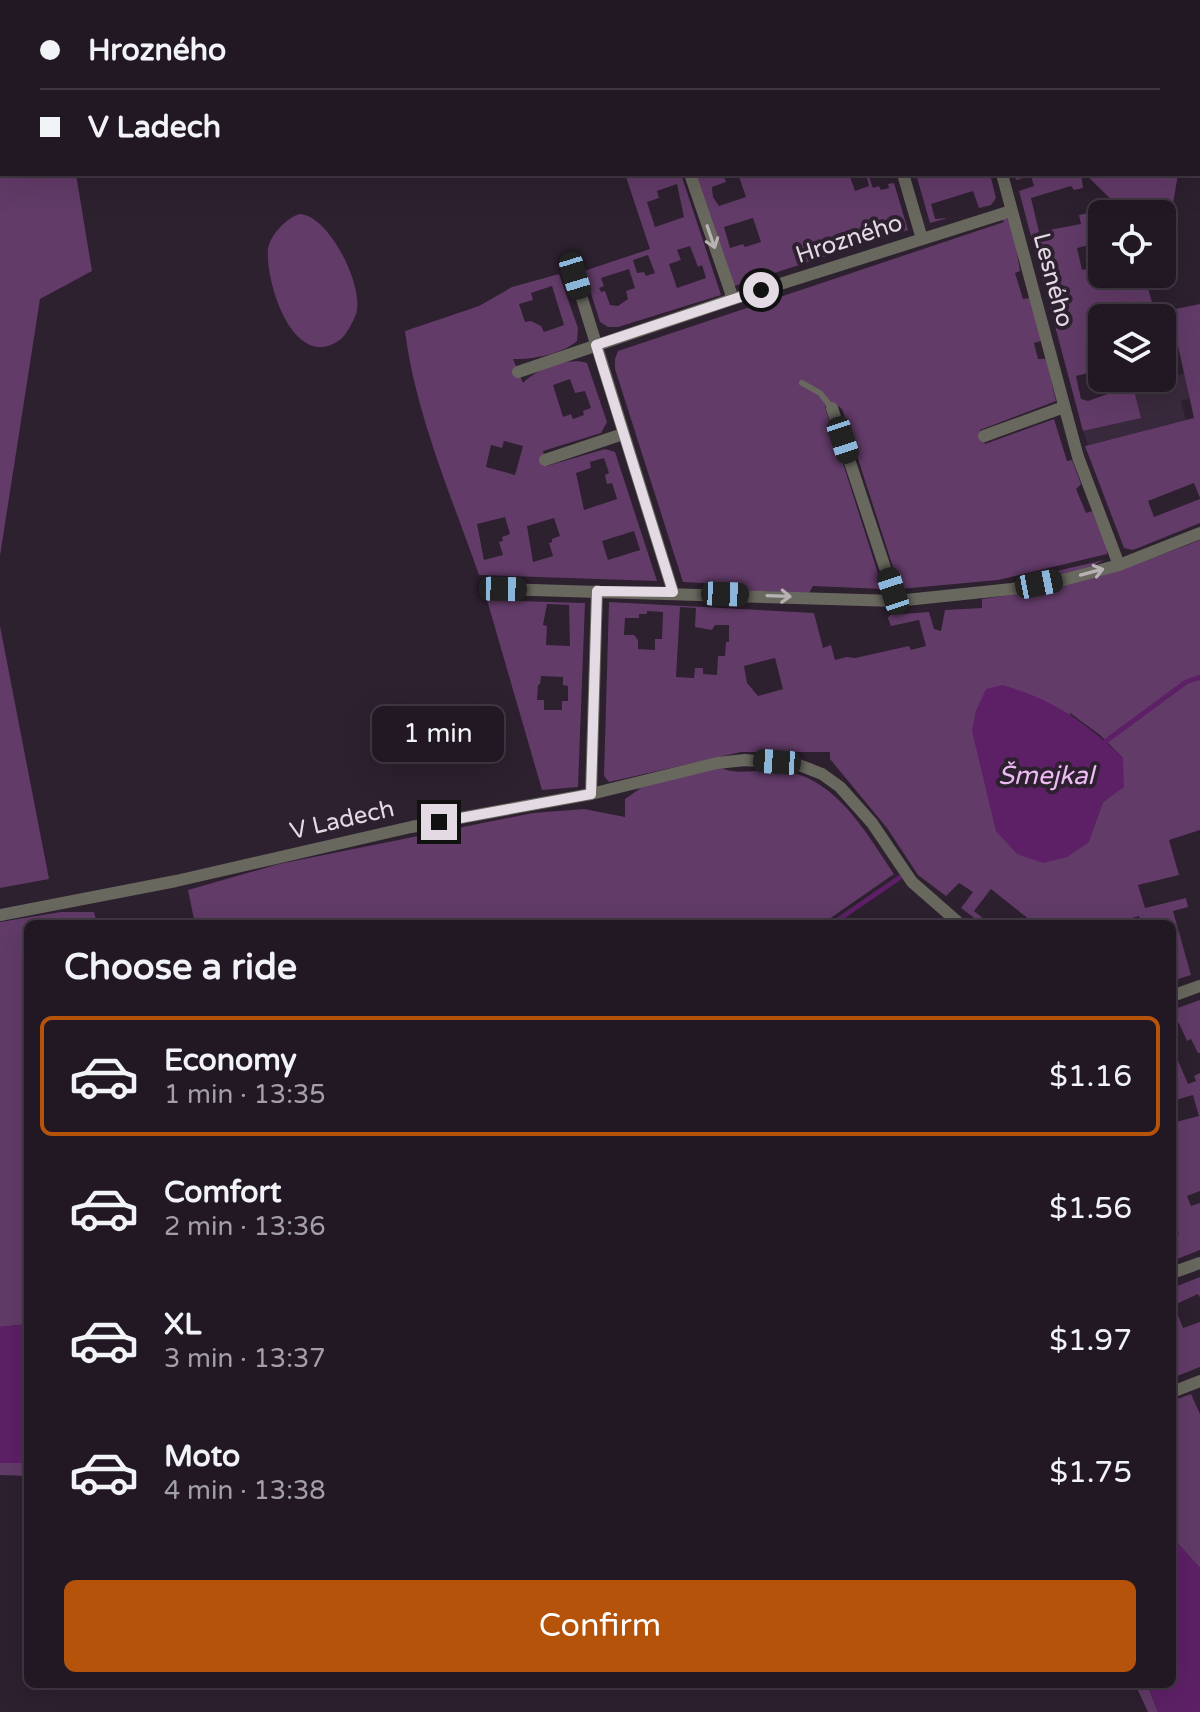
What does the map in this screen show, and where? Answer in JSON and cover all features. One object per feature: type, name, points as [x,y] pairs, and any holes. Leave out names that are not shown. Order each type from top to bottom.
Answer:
[{"type":"street","points":[[691,176],[733,299]]},
{"type":"street","points":[[904,176],[922,239]]},
{"type":"street","name":"Lesného","points":[[1002,176],[1082,470],[1119,565]]},
{"type":"street","name":"Hrozného","points":[[518,372],[733,299],[1011,211]]},
{"type":"street","points":[[575,276],[673,592]]},
{"type":"street","points":[[984,436],[1064,407]]},
{"type":"street","points":[[834,408],[896,601]]},
{"type":"street","points":[[545,460],[623,434]]},
{"type":"street","points":[[503,589],[896,601],[1012,589],[1067,579],[1119,565],[1200,533]]},
{"type":"street","points":[[591,794],[597,591]]},
{"type":"street","name":"V Ladech","points":[[0,915],[176,881],[411,827],[591,794],[717,763],[745,760],[799,765],[822,774],[840,787],[872,823],[906,876],[953,920]]},
{"type":"street","points":[[1176,995],[1200,986]]},
{"type":"street","points":[[1176,1272],[1200,1263]]},
{"type":"street","points":[[1176,1390],[1200,1381]]},
{"type":"lane","points":[[802,383],[820,393],[834,408]]},
{"type":"shaded area","points":[[0,176],[76,176],[92,271],[40,299],[0,556]]},
{"type":"shaded area","points":[[626,176],[682,176],[721,295],[618,327],[608,327],[600,322],[584,271],[650,249]],"holes":[[[677,184],[684,217],[655,227],[647,202],[659,198],[657,191]],[[690,246],[706,278],[677,288],[669,264],[681,260],[677,250]],[[648,255],[655,273],[646,276],[644,272],[637,273],[633,260]],[[629,269],[635,288],[626,291],[628,299],[618,306],[610,305],[605,291],[601,292],[599,288],[604,286],[601,278]]]},
{"type":"shaded area","points":[[697,176],[724,176],[726,182],[712,187],[713,197],[719,206],[746,197],[739,176],[850,176],[855,191],[869,186],[869,176],[873,188],[879,186],[881,190],[894,183],[908,230],[734,286]],"holes":[[[753,218],[761,242],[745,247],[743,244],[730,248],[724,227]]]},
{"type":"shaded area","points":[[917,176],[990,176],[996,198],[991,205],[979,208],[973,191],[931,204],[935,219],[948,218],[930,223]]},
{"type":"shaded area","points":[[1031,176],[1081,176],[1083,188],[1074,190],[1071,186],[1031,198],[1039,232],[1081,224],[1079,215],[1088,213],[1088,245],[1077,248],[1082,270],[1088,269],[1088,288],[1148,288],[1152,304],[1088,304],[1088,373],[1076,376],[1081,399],[1088,401],[1113,392],[1134,392],[1141,418],[1083,431],[1019,191],[1034,186]]},
{"type":"shaded area","points":[[1087,176],[1178,176],[1174,200],[1112,200]]},
{"type":"shaded area","points":[[300,214],[312,218],[335,242],[352,276],[356,293],[357,308],[348,330],[341,339],[324,347],[309,345],[296,335],[277,301],[268,264],[269,244],[276,233]]},
{"type":"shaded area","points":[[1006,218],[1012,223],[1020,271],[1015,273],[1023,299],[1030,298],[1041,341],[1034,343],[1038,359],[1046,359],[1056,401],[980,430],[985,444],[1054,419],[1067,461],[1072,460],[1081,484],[1076,489],[1086,513],[1092,511],[1107,554],[998,580],[900,589],[842,409],[834,403],[825,407],[883,589],[813,586],[809,593],[726,590],[723,584],[683,582],[615,369],[618,351],[1004,222],[1002,219]]},
{"type":"shaded area","points":[[559,274],[578,328],[577,341],[546,355],[513,359],[523,383],[535,373],[553,366],[571,361],[587,363],[607,422],[601,433],[543,451],[547,466],[605,449],[615,452],[657,581],[479,575],[426,423],[405,331],[479,306],[512,287]],"holes":[[[552,286],[564,325],[544,332],[541,326],[531,321],[525,322],[519,304],[533,300],[531,293]],[[570,379],[575,393],[585,391],[591,408],[573,419],[571,414],[563,417],[553,385]],[[504,441],[523,446],[515,475],[486,467],[491,445],[502,448]],[[604,458],[609,473],[605,475],[607,484],[612,483],[617,499],[584,510],[576,473],[591,468],[590,462]],[[505,517],[510,534],[499,542],[503,555],[484,560],[477,524]],[[554,518],[560,536],[549,543],[553,556],[533,562],[527,526]],[[634,531],[640,550],[608,560],[602,541]]]},
{"type":"shaded area","points":[[1200,304],[1200,498],[1194,483],[1148,501],[1154,517],[1200,499],[1200,523],[1133,550],[1124,548],[1085,446],[1194,418],[1176,337],[1176,309]]},
{"type":"shaded area","points":[[1185,373],[1190,398],[1181,401],[1186,420],[1088,445],[1083,431],[1140,418],[1134,392],[1176,392],[1176,375]]},
{"type":"shaded area","points":[[1200,540],[1200,830],[1169,840],[1179,875],[1138,885],[1145,908],[1186,898],[1188,907],[1173,911],[1176,920],[1140,920],[1139,916],[1126,920],[1030,920],[991,889],[974,911],[985,920],[977,920],[961,908],[973,892],[959,883],[946,896],[918,875],[887,828],[830,759],[830,752],[741,752],[609,782],[604,776],[609,602],[814,613],[823,648],[831,645],[835,660],[909,646],[911,650],[926,646],[919,620],[891,626],[890,615],[929,612],[934,629],[941,631],[945,610],[982,608],[982,599],[1067,584]],"holes":[[[680,607],[696,608],[695,627],[712,630],[715,625],[729,625],[729,642],[726,642],[725,656],[718,656],[717,675],[703,674],[703,668],[695,668],[694,678],[676,677]],[[647,611],[663,612],[662,639],[655,639],[655,650],[638,649],[638,640],[634,635],[624,635],[625,618],[639,618],[639,614],[647,614]],[[775,658],[783,689],[758,696],[747,683],[744,666]],[[1070,713],[1100,735],[1123,758],[1123,787],[1103,802],[1088,843]]]},
{"type":"shaded area","points":[[1104,560],[1086,569],[1033,581],[1031,577]]},
{"type":"shaded area","points":[[487,600],[585,603],[578,787],[542,790]],"holes":[[[547,604],[569,605],[570,646],[546,645],[547,626],[543,625]],[[541,676],[563,677],[563,685],[568,686],[568,701],[562,701],[562,710],[544,710],[544,700],[537,700]]]},
{"type":"shaded area","points":[[0,626],[49,879],[0,888]]},
{"type":"shaded area","points":[[721,768],[782,771],[801,776],[818,784],[848,810],[894,874],[828,920],[194,920],[188,890],[279,864],[533,813],[584,809],[625,817],[625,799],[645,785]]},
{"type":"shaded area","points":[[61,912],[94,912],[96,920],[24,920],[24,1324],[0,1327],[0,922]]},
{"type":"shaded area","points":[[1176,922],[1191,975],[1176,980]]},
{"type":"shaded area","points":[[1200,1000],[1200,1053],[1191,1039],[1187,1041],[1179,1023],[1176,1024],[1176,1009]]},
{"type":"shaded area","points":[[1176,1056],[1188,1084],[1196,1081],[1194,1076],[1200,1073],[1200,1191],[1187,1196],[1191,1206],[1200,1203],[1200,1250],[1176,1259],[1176,1236],[1179,1234],[1176,1226],[1176,1122],[1199,1116],[1193,1095],[1176,1100]]},
{"type":"shaded area","points":[[1200,1277],[1200,1297],[1198,1294],[1176,1304],[1176,1286]]},
{"type":"shaded area","points":[[1176,1310],[1183,1328],[1200,1322],[1200,1367],[1176,1376]]},
{"type":"shaded area","points":[[1191,1394],[1200,1414],[1200,1568],[1176,1541],[1176,1400]]},
{"type":"shaded area","points":[[0,1463],[24,1463],[24,1476],[0,1475]]},
{"type":"shaded area","points":[[1137,1688],[1149,1688],[1158,1712],[1148,1712]]},
{"type":"water","name":"Šmejkal","points":[[1002,685],[1037,697],[1067,713],[1123,758],[1124,787],[1103,802],[1088,843],[1067,857],[1043,863],[1017,854],[996,831],[972,731],[976,711],[986,689]]},
{"type":"water","points":[[24,1324],[24,1463],[0,1463],[0,1327]]},
{"type":"water","points":[[1176,1541],[1200,1568],[1200,1712],[1158,1712],[1149,1688],[1176,1688]]},
{"type":"waterway","points":[[1102,744],[1186,682],[1200,677]]},
{"type":"waterway","points":[[838,920],[899,878]]},
{"type":"route","points":[[439,822],[591,794],[597,591],[673,592],[596,345],[761,290]]}]
